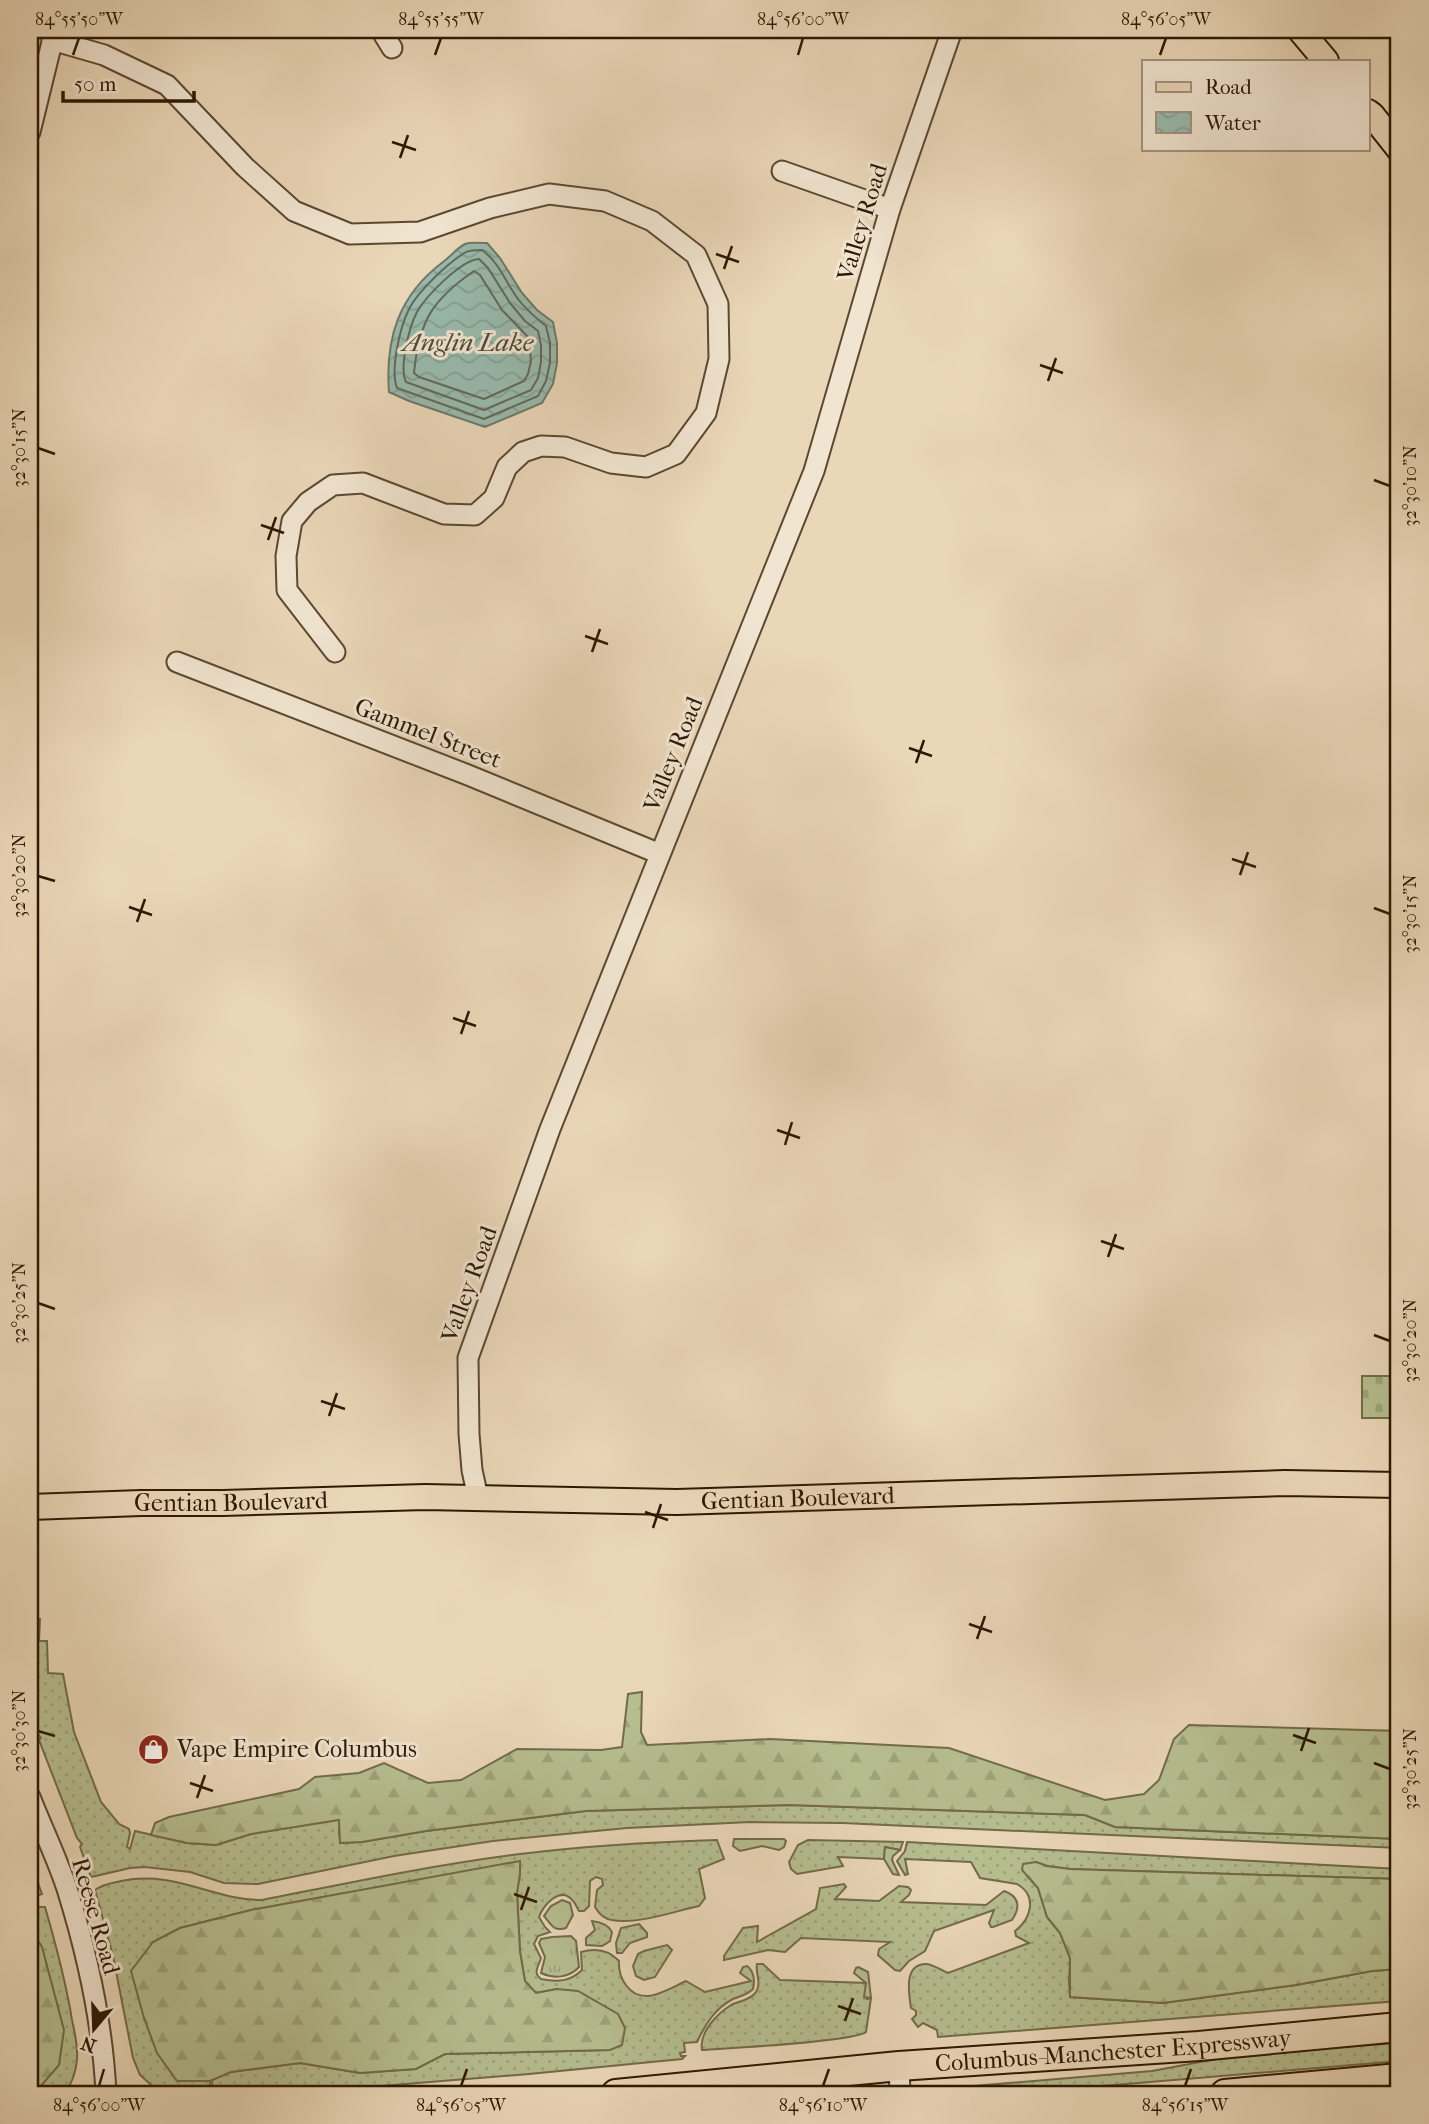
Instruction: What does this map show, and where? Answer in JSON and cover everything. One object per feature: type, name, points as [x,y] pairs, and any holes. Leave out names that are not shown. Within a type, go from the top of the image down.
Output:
[{"type":"highway","name":"Columbus-Manchester Expressway","points":[[616,2094],[899,2066],[1199,2046],[1399,2026]]},
{"type":"highway","name":"Columbus-Manchester Expressway","points":[[1225,2094],[1399,2078]]},
{"type":"main road","points":[[1300,30],[1325,60]]},
{"type":"main road","points":[[1370,113],[1399,149]]},
{"type":"main road","name":"Gentian Boulevard","points":[[30,1507],[316,1499],[478,1498],[677,1502],[1285,1483],[1399,1485]]},
{"type":"street","points":[[381,30],[393,48]]},
{"type":"street","name":"Valley Road","points":[[478,1498],[469,1434],[468,1359],[550,1129],[814,471],[890,209],[952,30]]},
{"type":"street","points":[[30,132],[53,35],[104,55],[167,85],[245,167],[294,211],[350,234],[420,232],[490,208],[549,194],[605,201],[652,221],[696,255],[718,304],[719,359],[706,412],[676,454],[646,467],[611,463],[565,447],[541,446],[523,452],[506,467],[494,498],[475,516],[444,514],[363,482],[333,485],[308,502],[292,522],[286,556],[288,590],[335,652]]},
{"type":"street","points":[[782,172],[890,209]]},
{"type":"street","name":"Gammel Street","points":[[177,662],[468,775],[660,854]]},
{"type":"street","name":"Reese Road","points":[[30,1797],[67,1890],[83,1947],[96,2007],[106,2094]]},
{"type":"street","points":[[899,2066],[900,2094]]},
{"type":"green space","points":[[1362,1376],[1399,1376],[1399,1418],[1362,1418]]},
{"type":"green space","points":[[30,1618],[40,1619],[39,1641],[47,1641],[48,1673],[63,1674],[74,1732],[101,1802],[119,1824],[129,1829],[127,1847],[130,1849],[135,1831],[187,1843],[216,1845],[251,1834],[340,1819],[341,1843],[586,1811],[789,1805],[1085,1815],[1115,1827],[1399,1839],[1399,1848],[842,1823],[750,1822],[627,1828],[493,1841],[394,1856],[258,1884],[224,1883],[190,1872],[145,1867],[91,1877],[80,1847],[82,1844],[77,1838],[39,1740],[41,1738],[30,1716]]},
{"type":"green space","points":[[642,1692],[641,1732],[647,1745],[770,1739],[949,1748],[1105,1800],[1144,1794],[1159,1780],[1174,1739],[1189,1725],[1399,1731],[1399,1839],[1115,1827],[1085,1815],[789,1805],[586,1811],[426,1831],[362,1842],[340,1843],[339,1820],[251,1834],[216,1845],[187,1843],[151,1835],[155,1823],[169,1817],[299,1789],[315,1777],[359,1773],[384,1763],[428,1783],[461,1780],[517,1749],[601,1750],[622,1747],[628,1694]]},
{"type":"green space","points":[[734,1839],[786,1841],[784,1847],[779,1850],[762,1846],[740,1851],[733,1846]]},
{"type":"green space","points":[[717,1840],[724,1859],[699,1869],[705,1898],[699,1906],[633,1921],[609,1919],[602,1916],[595,1907],[597,1890],[603,1885],[602,1879],[596,1877],[590,1881],[589,1906],[584,1911],[579,1911],[573,1901],[563,1895],[548,1902],[539,1917],[550,1932],[538,1936],[534,1944],[541,1958],[537,1971],[541,1979],[558,1981],[573,1977],[582,1970],[581,1952],[602,1951],[619,1961],[620,1974],[630,1990],[648,1996],[686,1981],[705,1992],[751,1981],[740,1973],[743,1967],[747,1966],[753,1976],[753,1989],[721,2007],[707,2023],[697,2042],[684,2043],[685,2052],[680,2053],[685,2056],[682,2059],[282,2094],[213,2094],[212,2080],[230,2072],[300,2063],[360,2073],[415,2069],[445,2054],[609,2050],[557,1989],[535,1993],[525,1982],[520,1952],[517,1893],[519,1862],[251,1910],[180,1928],[153,1942],[177,2081],[210,2081],[210,2094],[161,2094],[140,2075],[133,2058],[113,1956],[95,1890],[121,1881],[159,1879],[244,1899],[262,1900],[487,1858],[618,1845]]},
{"type":"green space","points":[[808,1840],[903,1842],[900,1850],[885,1847],[884,1859],[838,1857],[843,1866],[797,1874],[791,1869],[789,1862],[798,1845]]},
{"type":"green space","points":[[907,1842],[1399,1869],[1399,1879],[1070,1869],[1036,1862],[1027,1876],[1038,1888],[1047,1917],[1060,1933],[1070,1958],[1070,1997],[1163,2003],[1399,1969],[1399,2001],[938,2037],[937,2030],[923,2023],[918,2027],[912,2019],[916,2011],[911,2008],[909,1981],[914,1969],[928,1964],[948,1973],[1029,1943],[1016,1936],[1015,1931],[1028,1914],[1030,1901],[1024,1889],[1017,1884],[980,1878],[971,1862],[905,1859],[908,1874],[905,1875],[897,1861],[905,1851]]},
{"type":"green space","points":[[885,1847],[900,1850],[892,1860],[899,1875],[893,1874],[884,1859]]},
{"type":"green space","points":[[520,1861],[517,1893],[520,1952],[525,1981],[536,1993],[557,1989],[578,1991],[618,2014],[625,2028],[622,2045],[610,2050],[445,2054],[416,2069],[360,2073],[300,2063],[231,2072],[210,2081],[177,2081],[157,2053],[131,1971],[153,1942],[180,1928],[251,1910]]},
{"type":"green space","points":[[1036,1862],[1070,1869],[1399,1879],[1399,1969],[1163,2003],[1070,1997],[1070,1958],[1060,1933],[1047,1917],[1038,1888],[1022,1870],[1023,1864]]},
{"type":"green space","points":[[32,1867],[42,1894],[30,1899],[30,1868]]},
{"type":"green space","points":[[844,1884],[846,1887],[835,1899],[879,1901],[899,1886],[911,1890],[901,1902],[986,1905],[1004,1891],[1017,1902],[1017,1911],[1012,1920],[993,1927],[989,1923],[994,1910],[934,1931],[925,1951],[909,1961],[900,1971],[895,1970],[878,1955],[879,1949],[890,1942],[801,1938],[785,1952],[768,1950],[724,1960],[743,1928],[758,1926],[757,1942],[816,1909],[820,1888]]},
{"type":"green space","points":[[562,1900],[570,1903],[573,1915],[566,1928],[558,1929],[544,1916],[551,1906]]},
{"type":"green space","points":[[45,1907],[57,1949],[77,2044],[75,2073],[64,2094],[30,2094],[30,2088],[40,2087],[42,1947],[30,1930],[30,1910]]},
{"type":"green space","points":[[592,1921],[604,1924],[612,1932],[610,1941],[602,1946],[586,1945],[586,1938],[595,1930]]},
{"type":"green space","points":[[639,1924],[647,1937],[630,1943],[622,1953],[617,1953],[616,1943],[621,1928]]},
{"type":"green space","points":[[30,1930],[42,1947],[64,2030],[59,2065],[40,2087],[30,2088]]},
{"type":"green space","points":[[571,1936],[576,1941],[579,1967],[571,1973],[556,1977],[541,1973],[545,1957],[539,1943],[541,1939]]},
{"type":"green space","points":[[667,1945],[672,1950],[655,1977],[644,1980],[636,1976],[633,1966],[638,1954]]},
{"type":"green space","points":[[757,1964],[763,1964],[780,1980],[867,1983],[867,1999],[871,1998],[866,2032],[815,2042],[702,2050],[703,2037],[715,2018],[731,2005],[748,1999],[756,1992]]},
{"type":"green space","points":[[858,1967],[868,1972],[871,1998],[864,1997],[866,1983],[854,1973]]},
{"type":"green space","points":[[1399,2043],[1399,2061],[1008,2094],[942,2094],[943,2090],[949,2088],[1152,2071],[1243,2054]]},
{"type":"green space","points":[[852,2087],[856,2091],[855,2094],[755,2094]]},
{"type":"water","name":"Anglin Lake","points":[[487,243],[522,293],[537,310],[553,322],[557,363],[553,384],[542,403],[485,427],[389,392],[388,372],[398,319],[415,289],[465,244]]},
{"type":"place","name":"Vape Empire Columbus","points":[[154,1749]]}]
